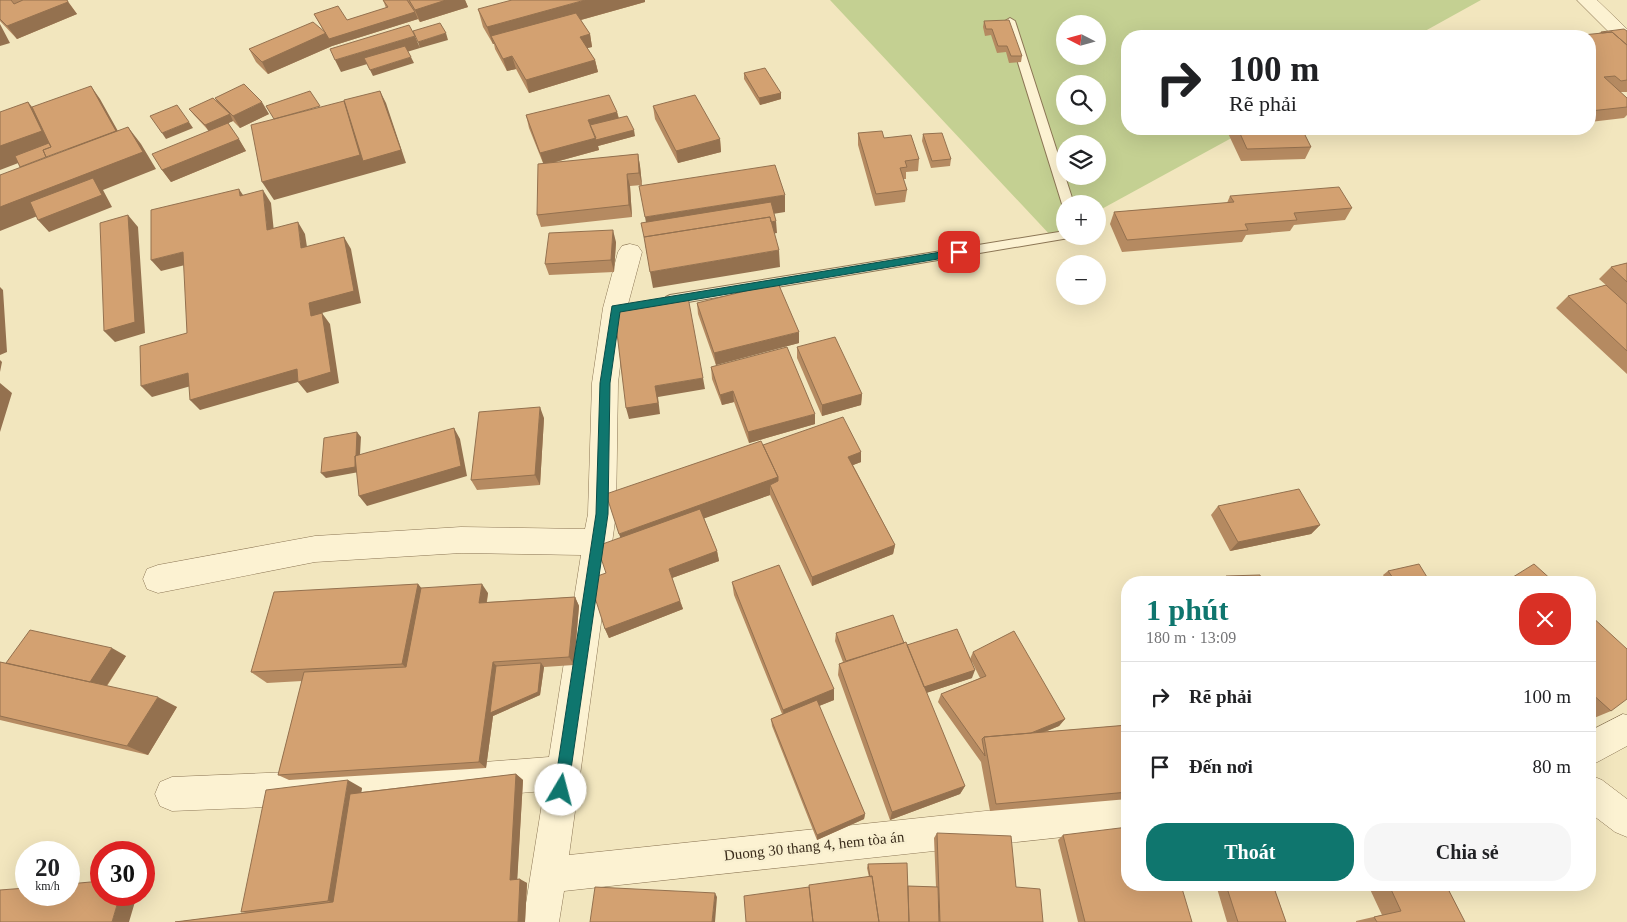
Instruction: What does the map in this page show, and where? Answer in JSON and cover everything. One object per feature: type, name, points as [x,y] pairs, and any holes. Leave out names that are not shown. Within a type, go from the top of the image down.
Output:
[{"type":"street","points":[[1586,0],[1627,39]]},
{"type":"street","points":[[541,922],[602,514],[605,383],[630,252]]},
{"type":"street","points":[[158,579],[315,549],[461,540],[598,542]]},
{"type":"street","points":[[1596,745],[1622,730]]},
{"type":"street","points":[[172,794],[432,783],[563,773]]},
{"type":"street","points":[[1596,797],[1627,820]]},
{"type":"street","name":"Duong 30 thang 4, hem tòa án","points":[[548,875],[1121,814]]},
{"type":"lane","points":[[1010,21],[1065,195]]},
{"type":"lane","points":[[655,302],[1056,236]]},
{"type":"green space","points":[[830,0],[1481,0],[1427,30],[1121,30],[1121,135],[1237,135],[1106,207],[1106,195],[1056,195],[1056,235],[1052,237]]},
{"type":"building","points":[[0,0],[11,0],[14,4],[23,0],[67,0],[68,2],[7,26],[0,19]]},
{"type":"building","points":[[383,0],[407,0],[415,12],[329,39],[314,14],[338,6],[347,20],[388,7]]},
{"type":"building","points":[[409,0],[446,0],[415,10]]},
{"type":"building","points":[[512,0],[585,0],[487,27],[478,9]]},
{"type":"building","points":[[576,13],[590,34],[580,37],[595,60],[526,80],[512,56],[503,59],[491,36]]},
{"type":"building","points":[[1009,20],[1022,56],[1011,56],[1007,46],[998,46],[992,29],[986,29],[984,21]]},
{"type":"building","points":[[313,22],[326,33],[262,62],[249,49]]},
{"type":"building","points":[[440,23],[446,33],[418,42],[413,31]]},
{"type":"building","points":[[409,25],[415,36],[335,60],[330,49]]},
{"type":"building","points":[[1624,29],[1627,31],[1627,45],[1612,32],[1601,32]]},
{"type":"building","points":[[1612,32],[1627,45],[1627,80],[1621,81],[1615,76],[1604,77],[1627,98],[1627,107],[1596,110],[1596,34]]},
{"type":"building","points":[[405,46],[411,57],[370,70],[364,58]]},
{"type":"building","points":[[765,68],[781,93],[759,98],[744,73]]},
{"type":"building","points":[[244,84],[262,102],[233,116],[215,98]]},
{"type":"building","points":[[91,86],[116,131],[46,157],[43,150],[51,147],[32,107]]},
{"type":"building","points":[[310,91],[320,106],[274,119],[266,106]]},
{"type":"building","points":[[380,91],[401,150],[363,161],[344,100]]},
{"type":"building","points":[[609,95],[617,112],[588,120],[596,138],[540,153],[526,115]]},
{"type":"building","points":[[695,95],[720,139],[676,151],[653,106]]},
{"type":"building","points":[[213,98],[230,114],[205,125],[189,109]]},
{"type":"building","points":[[344,101],[360,155],[262,182],[251,125]]},
{"type":"building","points":[[28,102],[42,131],[0,146],[0,112]]},
{"type":"building","points":[[177,105],[189,122],[162,133],[150,116]]},
{"type":"building","points":[[627,116],[634,130],[596,140],[590,125]]},
{"type":"building","points":[[228,123],[239,139],[162,170],[152,154]]},
{"type":"building","points":[[128,127],[143,152],[0,207],[0,175]]},
{"type":"building","points":[[882,131],[884,138],[911,135],[919,159],[905,161],[907,167],[900,168],[907,190],[876,194],[858,133]]},
{"type":"building","points":[[942,133],[951,159],[932,161],[923,134]]},
{"type":"building","points":[[1241,135],[1305,135],[1311,147],[1247,149]]},
{"type":"building","points":[[49,143],[51,147],[43,150],[46,157],[20,167],[15,156]]},
{"type":"building","points":[[638,154],[639,173],[627,174],[629,205],[537,215],[538,164]]},
{"type":"building","points":[[775,165],[785,195],[645,217],[639,186]]},
{"type":"building","points":[[93,178],[102,195],[38,220],[30,202]]},
{"type":"building","points":[[1339,187],[1352,208],[1294,213],[1297,220],[1245,224],[1248,230],[1127,240],[1114,212],[1234,202],[1230,196]]},
{"type":"building","points":[[239,189],[240,196],[263,190],[267,230],[298,222],[301,248],[344,237],[354,291],[309,303],[311,316],[322,313],[331,372],[298,382],[297,369],[190,400],[188,373],[141,386],[140,346],[187,333],[183,252],[151,260],[151,210]]},
{"type":"building","points":[[771,202],[776,221],[771,222],[770,217],[644,237],[641,223]]},
{"type":"building","points":[[128,215],[135,322],[104,331],[100,223]]},
{"type":"building","points":[[770,217],[779,250],[650,272],[644,237]]},
{"type":"building","points":[[613,230],[611,260],[545,264],[549,233]]},
{"type":"building","points":[[1627,263],[1627,282],[1611,267]]},
{"type":"building","points":[[778,283],[799,332],[714,353],[697,303]]},
{"type":"building","points":[[1606,285],[1627,304],[1627,351],[1568,296]]},
{"type":"building","points":[[688,297],[703,378],[655,386],[658,403],[626,408],[614,308]]},
{"type":"building","points":[[835,337],[862,394],[822,405],[797,347]]},
{"type":"building","points":[[787,347],[815,414],[748,432],[733,391],[720,395],[711,367]]},
{"type":"building","points":[[540,407],[535,475],[471,480],[479,412]]},
{"type":"building","points":[[843,417],[861,452],[848,457],[895,545],[812,577],[770,485],[778,481],[778,477],[763,445]]},
{"type":"building","points":[[454,428],[461,466],[359,496],[355,456]]},
{"type":"building","points":[[357,432],[355,467],[321,473],[324,438]]},
{"type":"building","points":[[761,441],[778,477],[619,534],[606,494]]},
{"type":"building","points":[[1299,489],[1320,525],[1238,542],[1218,506]]},
{"type":"building","points":[[700,509],[717,551],[669,569],[680,601],[605,629],[589,579],[606,573],[597,546]]},
{"type":"building","points":[[1419,564],[1426,576],[1392,576],[1388,571]]},
{"type":"building","points":[[1534,564],[1547,576],[1515,576]]},
{"type":"building","points":[[779,565],[834,689],[783,710],[732,582]]},
{"type":"building","points":[[1260,575],[1260,576],[1226,576]]},
{"type":"building","points":[[418,584],[402,664],[251,672],[274,592]]},
{"type":"building","points":[[482,584],[479,603],[575,597],[569,657],[493,662],[479,762],[278,775],[304,672],[406,667],[421,588]]},
{"type":"building","points":[[893,615],[904,643],[846,661],[836,633]]},
{"type":"building","points":[[1596,621],[1627,649],[1627,699],[1611,711],[1596,697]]},
{"type":"building","points":[[957,629],[975,670],[924,687],[907,645]]},
{"type":"building","points":[[30,630],[112,648],[90,682],[6,663]]},
{"type":"building","points":[[1014,631],[1065,719],[1031,733],[984,737],[982,739],[985,756],[941,694],[986,676],[973,652]]},
{"type":"building","points":[[906,642],[965,786],[892,812],[839,664]]},
{"type":"building","points":[[0,662],[158,697],[127,746],[0,716]]},
{"type":"building","points":[[541,663],[538,692],[490,713],[496,666]]},
{"type":"building","points":[[817,700],[865,814],[817,835],[771,719]]},
{"type":"building","points":[[1121,726],[1121,793],[996,804],[984,737]]},
{"type":"building","points":[[516,774],[510,880],[520,879],[518,922],[175,922],[333,902],[350,794]]},
{"type":"building","points":[[348,780],[328,901],[241,912],[266,790]]},
{"type":"building","points":[[1121,828],[1121,891],[1183,891],[1192,922],[1085,922],[1063,835]]},
{"type":"building","points":[[937,833],[1011,836],[1016,887],[1040,889],[1043,922],[940,922]]},
{"type":"building","points":[[907,863],[909,922],[879,922],[872,876],[870,877],[868,864]]},
{"type":"building","points":[[872,876],[879,922],[813,922],[809,885]]},
{"type":"building","points":[[90,882],[90,906],[117,906],[112,922],[0,922],[0,890],[15,889],[15,906],[80,906],[80,883]]},
{"type":"building","points":[[908,886],[938,887],[939,922],[909,922]]},
{"type":"building","points":[[595,887],[715,893],[712,922],[590,922]]},
{"type":"building","points":[[809,887],[813,922],[746,922],[744,896]]},
{"type":"building","points":[[1228,891],[1275,891],[1286,922],[1238,922]]},
{"type":"building","points":[[1392,891],[1449,891],[1465,922],[1377,922],[1374,917],[1401,911]]},
{"type":"route","points":[[561,790],[602,514],[605,383],[615,308],[959,252]]}]
